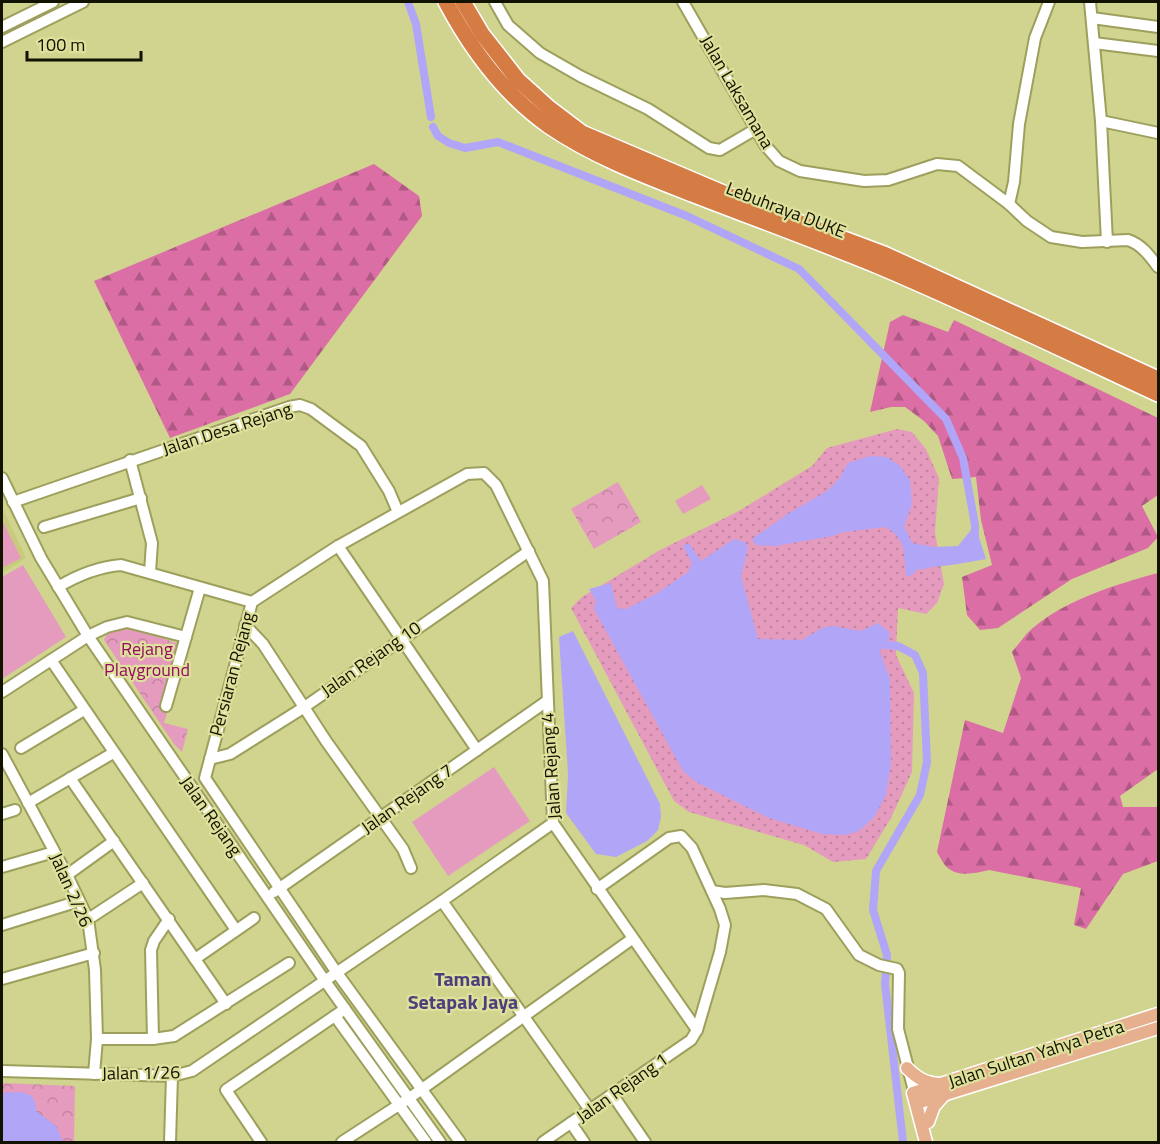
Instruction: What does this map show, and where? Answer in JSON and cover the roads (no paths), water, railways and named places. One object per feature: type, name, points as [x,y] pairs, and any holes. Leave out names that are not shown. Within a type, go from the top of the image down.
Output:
[{"type":"highway","name":"Lebuhraya DUKE","points":[[446,2],[465,36],[488,68],[515,97],[547,125],[579,146],[637,173],[881,260],[1158,394]]},
{"type":"highway","name":"Lebuhraya DUKE","points":[[462,2],[482,34],[518,80],[582,133],[1158,379]]},
{"type":"main road","name":"Jalan Sultan Yahya Petra","points":[[942,1089],[1158,1014]]},
{"type":"main road","name":"Jalan Sultan Yahya Petra","points":[[917,1095],[1158,1028]]},
{"type":"main road","points":[[907,1068],[916,1078],[942,1089],[928,1122]]},
{"type":"main road","points":[[917,1095],[928,1122],[932,1143]]},
{"type":"main road","points":[[917,1095],[926,1143]]},
{"type":"street","points":[[2,27],[53,2]]},
{"type":"street","points":[[2,42],[83,2]]},
{"type":"street","points":[[495,2],[508,25],[540,53],[580,76],[648,109],[709,148],[720,150],[756,129]]},
{"type":"street","name":"Jalan Laksamana","points":[[683,2],[771,153],[790,167],[800,171],[864,181],[888,180],[937,164],[958,165],[1009,204],[1027,221],[1051,237],[1082,242],[1121,240],[1134,242],[1158,267]]},
{"type":"street","points":[[1009,204],[1014,182],[1019,124],[1035,38],[1049,2]]},
{"type":"street","points":[[1090,2],[1101,121],[1107,242]]},
{"type":"street","points":[[1092,18],[1158,27]]},
{"type":"street","points":[[1095,43],[1158,51]]},
{"type":"street","points":[[1101,121],[1158,133]]},
{"type":"street","name":"Jalan Desa Rejang","points":[[13,502],[130,460],[300,405],[311,409],[361,446],[389,491],[398,512]]},
{"type":"street","points":[[130,460],[152,543],[150,572]]},
{"type":"street","name":"Persiaran Rejang","points":[[460,1143],[337,973],[205,778],[252,602],[338,546],[398,512],[467,474],[484,473]]},
{"type":"street","name":"Jalan Rejang 4","points":[[484,473],[496,485],[542,576],[553,823],[697,1030]]},
{"type":"street","name":"Jalan Rejang","points":[[2,478],[58,587],[88,636],[345,1009],[404,1102],[440,1143]]},
{"type":"street","points":[[44,527],[141,498]]},
{"type":"street","points":[[338,546],[477,750]]},
{"type":"street","points":[[527,548],[517,558],[535,563]]},
{"type":"street","name":"Jalan Rejang 10","points":[[210,759],[230,754],[303,708],[517,558]]},
{"type":"street","points":[[58,587],[82,573],[120,565],[252,602]]},
{"type":"street","points":[[166,706],[200,588]]},
{"type":"street","points":[[2,692],[88,636],[106,627],[127,622],[186,637]]},
{"type":"street","points":[[244,626],[263,644],[303,708],[403,849],[411,868]]},
{"type":"street","points":[[51,660],[236,930]]},
{"type":"street","name":"Jalan Rejang 7","points":[[267,897],[547,701]]},
{"type":"street","points":[[21,748],[84,710]]},
{"type":"street","points":[[28,803],[113,753]]},
{"type":"street","name":"Jalan 2/26","points":[[2,758],[67,875],[88,919],[94,953],[97,1040],[94,1074]]},
{"type":"street","points":[[70,778],[226,1004]]},
{"type":"street","points":[[2,814],[15,810]]},
{"type":"street","name":"Jalan 1/26","points":[[2,1071],[172,1076],[192,1071],[553,823]]},
{"type":"street","points":[[597,889],[669,838],[681,836],[692,848],[720,909],[725,932],[697,1030]]},
{"type":"street","points":[[67,875],[114,842]]},
{"type":"street","points":[[2,867],[54,852]]},
{"type":"street","points":[[93,916],[142,883]]},
{"type":"street","points":[[712,891],[764,890],[797,894],[826,909],[860,955],[879,965],[899,970],[898,1029],[907,1068],[917,1095]]},
{"type":"street","points":[[720,909],[732,892]]},
{"type":"street","points":[[442,901],[590,1110]]},
{"type":"street","points":[[2,925],[79,902]]},
{"type":"street","points":[[195,959],[254,918]]},
{"type":"street","points":[[153,1039],[151,950],[154,941],[169,919]]},
{"type":"street","points":[[342,1143],[404,1102],[632,939]]},
{"type":"street","points":[[2,979],[94,953]]},
{"type":"street","points":[[97,1040],[153,1039],[174,1036],[289,963]]},
{"type":"street","points":[[261,1143],[226,1090],[345,1009]]},
{"type":"street","points":[[335,1016],[404,1102],[426,1143]]},
{"type":"street","name":"Jalan Rejang 1","points":[[543,1143],[691,1040],[697,1030]]},
{"type":"street","points":[[170,1143],[172,1076]]},
{"type":"street","points":[[612,1094],[645,1143]]},
{"type":"street","points":[[572,1123],[584,1143]]},
{"type":"waterway","points":[[408,2],[416,24],[431,117]]},
{"type":"waterway","points":[[433,127],[438,136],[449,143],[465,148],[498,142],[687,216],[799,269],[946,419],[963,458],[975,536]]},
{"type":"waterway","points":[[878,644],[898,646],[915,655],[923,673],[927,762],[920,795],[876,871],[873,910],[887,955],[885,984],[903,1142]]},
{"type":"district","name":"Taman Setapak Jaya","points":[[463,990]]},
{"type":"park label","name":"Rejang Playground","points":[[147,659]]}]
